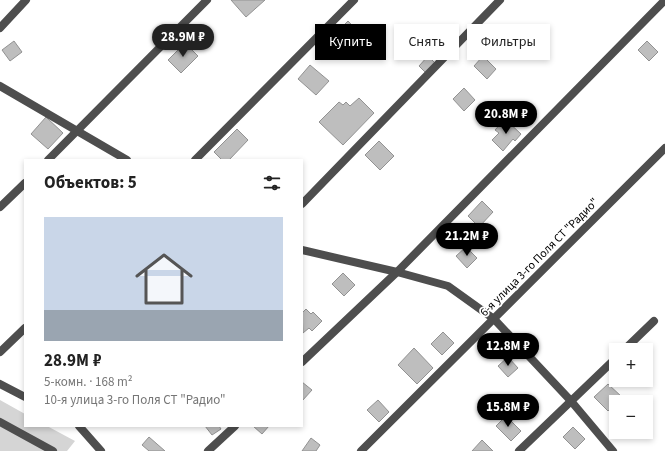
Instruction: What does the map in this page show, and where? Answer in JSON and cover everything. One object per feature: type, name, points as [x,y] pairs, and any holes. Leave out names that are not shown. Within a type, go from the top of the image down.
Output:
[{"type":"street","points":[[0,28],[26,0]]},
{"type":"street","points":[[49,159],[207,0]]},
{"type":"street","points":[[196,159],[354,0]]},
{"type":"street","points":[[303,203],[500,0]]},
{"type":"street","points":[[303,361],[397,272],[665,0]]},
{"type":"street","points":[[0,86],[125,159]]},
{"type":"street","name":"6-я улица 3-го Поля СТ \"Радио\"","points":[[361,451],[665,148]]},
{"type":"street","points":[[0,207],[24,184]]},
{"type":"street","points":[[303,250],[397,272],[448,286],[494,319],[570,401],[613,451]]},
{"type":"street","points":[[631,343],[654,321]]},
{"type":"street","points":[[0,352],[24,329]]},
{"type":"street","points":[[519,451],[609,365]]},
{"type":"street","points":[[0,384],[24,396]]},
{"type":"street","points":[[0,422],[53,451]]},
{"type":"street","points":[[80,427],[101,451]]},
{"type":"street","points":[[208,451],[233,427]]},
{"type":"shaded area","points":[[0,400],[24,413],[24,427],[49,427],[75,441],[67,451],[0,451]]},
{"type":"building","points":[[231,0],[265,0],[246,17]]},
{"type":"building","points":[[14,41],[22,52],[10,61],[2,50]]},
{"type":"building","points":[[647,41],[658,52],[649,61],[638,50]]},
{"type":"building","points":[[185,43],[198,56],[181,73],[168,60]]},
{"type":"building","points":[[424,60],[432,60],[435,63],[426,73],[419,66]]},
{"type":"building","points":[[479,60],[487,60],[496,69],[487,79],[474,66]]},
{"type":"building","points":[[310,65],[329,81],[316,95],[298,79]]},
{"type":"building","points":[[464,88],[475,100],[464,111],[453,99]]},
{"type":"building","points":[[359,98],[374,113],[343,145],[319,122],[339,102],[343,105],[346,102],[350,106]]},
{"type":"building","points":[[46,117],[63,133],[48,149],[31,134]]},
{"type":"building","points":[[505,119],[521,134],[515,141],[513,139],[503,151],[492,140],[499,133],[495,130]]},
{"type":"building","points":[[237,129],[248,140],[230,159],[221,159],[214,152]]},
{"type":"building","points":[[379,141],[394,156],[380,170],[365,155]]},
{"type":"building","points":[[482,201],[493,212],[479,227],[468,216]]},
{"type":"building","points":[[466,247],[477,258],[467,268],[456,256]]},
{"type":"building","points":[[343,273],[355,285],[344,296],[332,284]]},
{"type":"building","points":[[306,309],[311,314],[313,312],[322,321],[312,331],[309,328],[303,333],[303,312]]},
{"type":"building","points":[[443,332],[454,343],[442,355],[431,344]]},
{"type":"building","points":[[414,348],[433,368],[417,384],[398,365]]},
{"type":"building","points":[[508,357],[518,368],[508,377],[498,366]]},
{"type":"building","points":[[303,383],[312,390],[303,400]]},
{"type":"building","points":[[608,384],[609,387],[611,387],[620,395],[609,395],[608,411],[594,397]]},
{"type":"building","points":[[378,400],[389,412],[379,422],[367,410]]},
{"type":"building","points":[[506,416],[521,431],[511,441],[496,426]]},
{"type":"building","points":[[206,427],[220,427],[221,429],[212,435]]},
{"type":"building","points":[[254,427],[268,427],[262,434]]},
{"type":"building","points":[[573,427],[585,439],[575,449],[563,437]]},
{"type":"building","points":[[149,437],[165,451],[149,451],[142,445]]},
{"type":"building","points":[[311,438],[320,445],[316,451],[302,451]]},
{"type":"building","points":[[482,440],[493,451],[472,451]]}]
